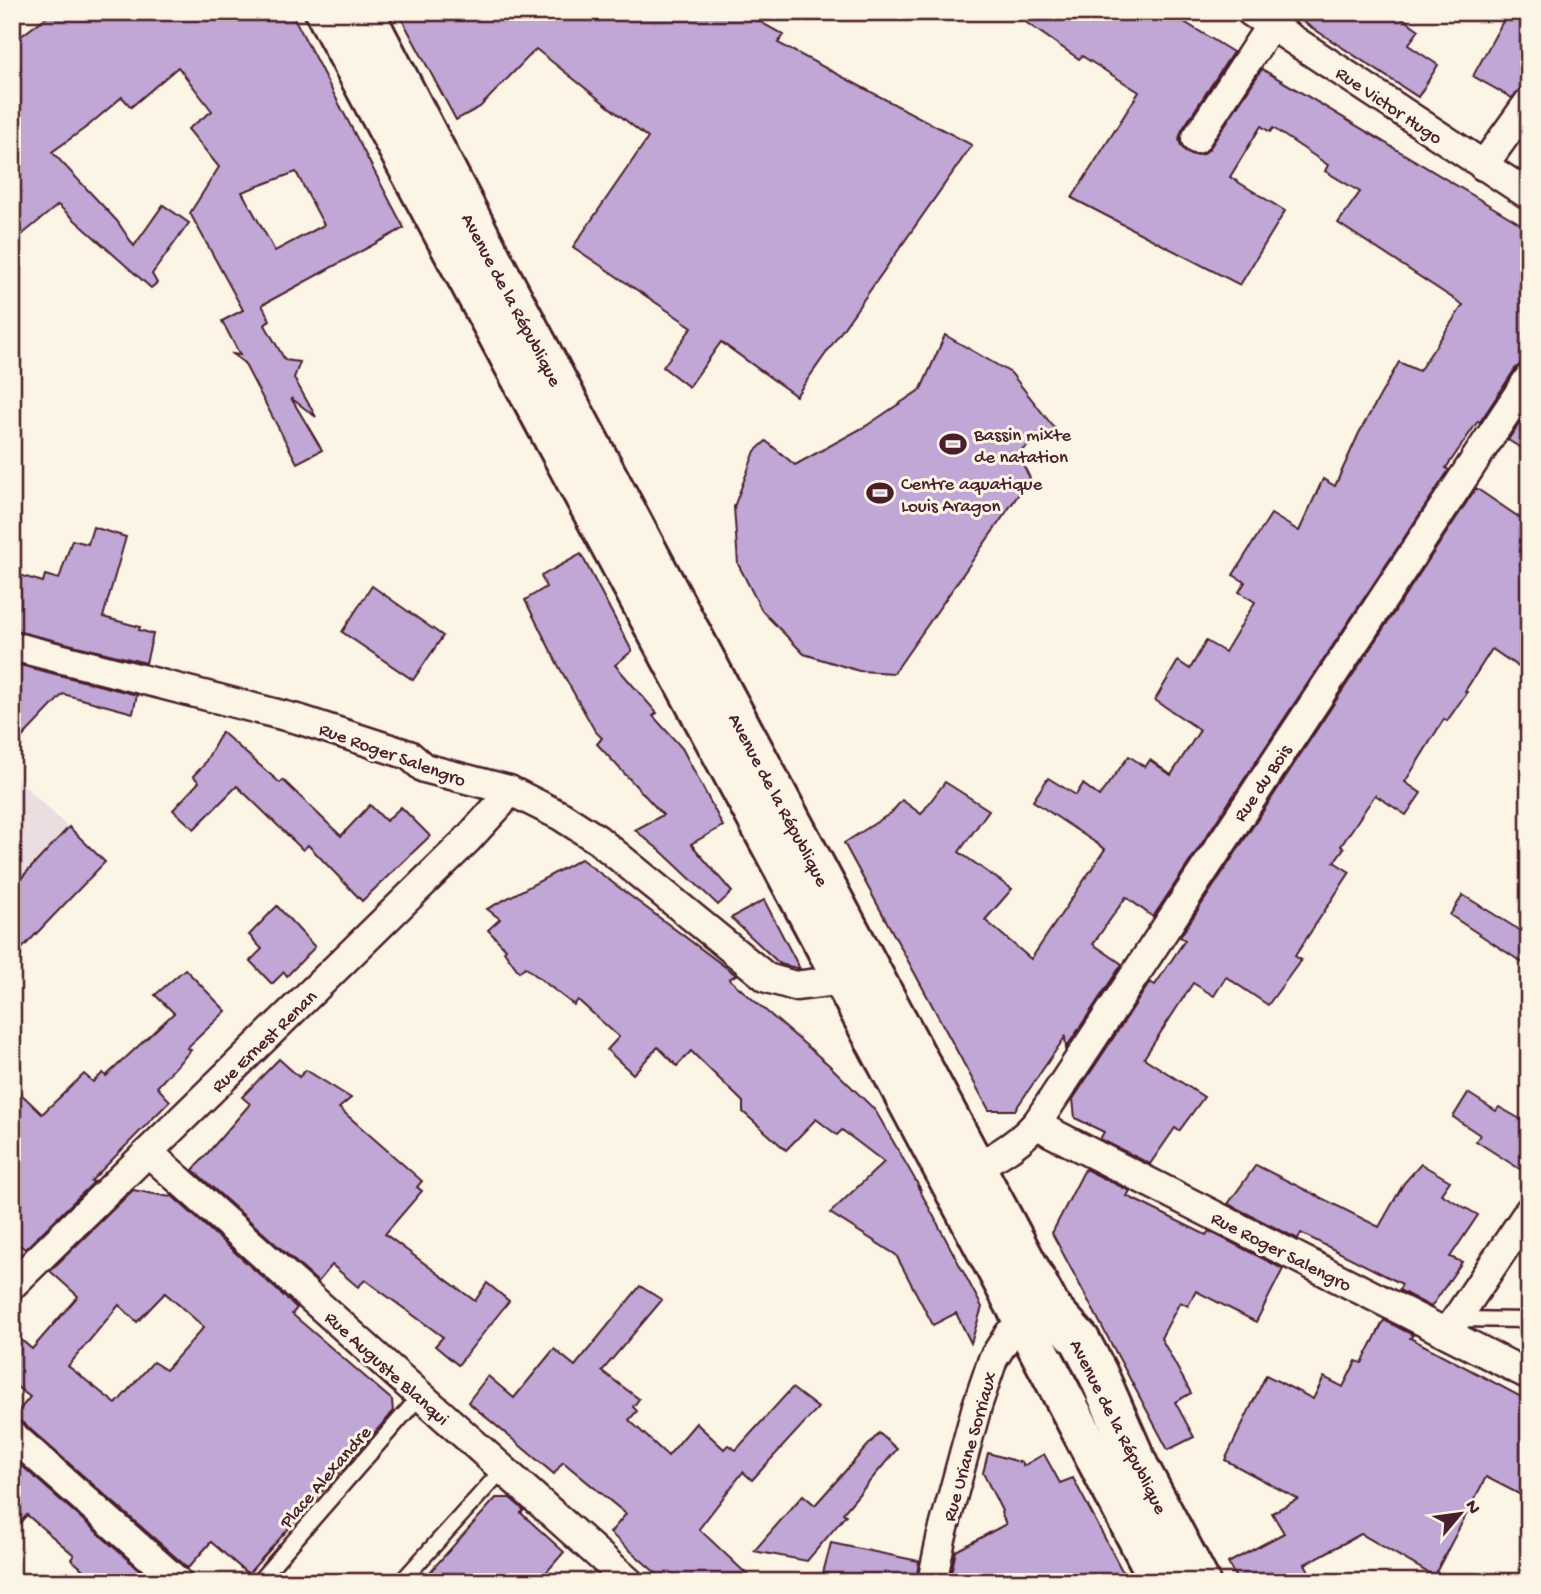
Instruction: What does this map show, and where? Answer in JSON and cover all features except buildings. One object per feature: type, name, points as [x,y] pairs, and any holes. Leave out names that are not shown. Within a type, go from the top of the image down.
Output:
[{"type":"main road","name":"Avenue de la République","points":[[325,12],[635,594],[858,975]]},
{"type":"main road","name":"Avenue de la République","points":[[364,12],[858,975],[1044,1322],[1160,1582]]},
{"type":"main road","name":"Avenue de la République","points":[[1044,1322],[1080,1340],[1139,1467],[1200,1582]]},
{"type":"street","points":[[1196,139],[1261,18]]},
{"type":"street","name":"Rue Victor Hugo","points":[[1261,18],[1529,195]]},
{"type":"street","points":[[1483,166],[1529,102]]},
{"type":"street","name":"Rue du Bois","points":[[963,1172],[1022,1140],[1037,1123],[1529,377]]},
{"type":"street","name":"Rue Roger Salengro","points":[[12,646],[301,720],[409,755],[424,768],[509,790],[561,816],[597,839],[767,978],[795,986],[858,975]]},
{"type":"street","name":"Rue Ernest Renan","points":[[12,1284],[467,840],[509,790]]},
{"type":"street","name":"Rue Roger Salengro","points":[[1037,1123],[1050,1132],[1451,1326],[1529,1375]]},
{"type":"street","name":"Rue Auguste Blanqui","points":[[148,1152],[629,1582]]},
{"type":"street","points":[[1451,1326],[1529,1211]]},
{"type":"street","name":"Rue Uriane Sorriaux","points":[[932,1582],[977,1406],[993,1359],[1009,1334],[1044,1322]]},
{"type":"street","points":[[12,1435],[178,1582]]},
{"type":"lane","points":[[456,224],[495,265]]},
{"type":"lane","points":[[1451,1326],[1529,1320]]},
{"type":"lane","name":"Place Alexandre","points":[[258,1582],[420,1395]]},
{"type":"lane","points":[[401,1582],[504,1468]]},
{"type":"shaded area","points":[[12,774],[105,862],[12,959]]},
{"type":"place","name":"Bassin mixte de natation","points":[[953,444]]},
{"type":"place","name":"Centre aquatique Louis Aragon","points":[[880,493]]}]
